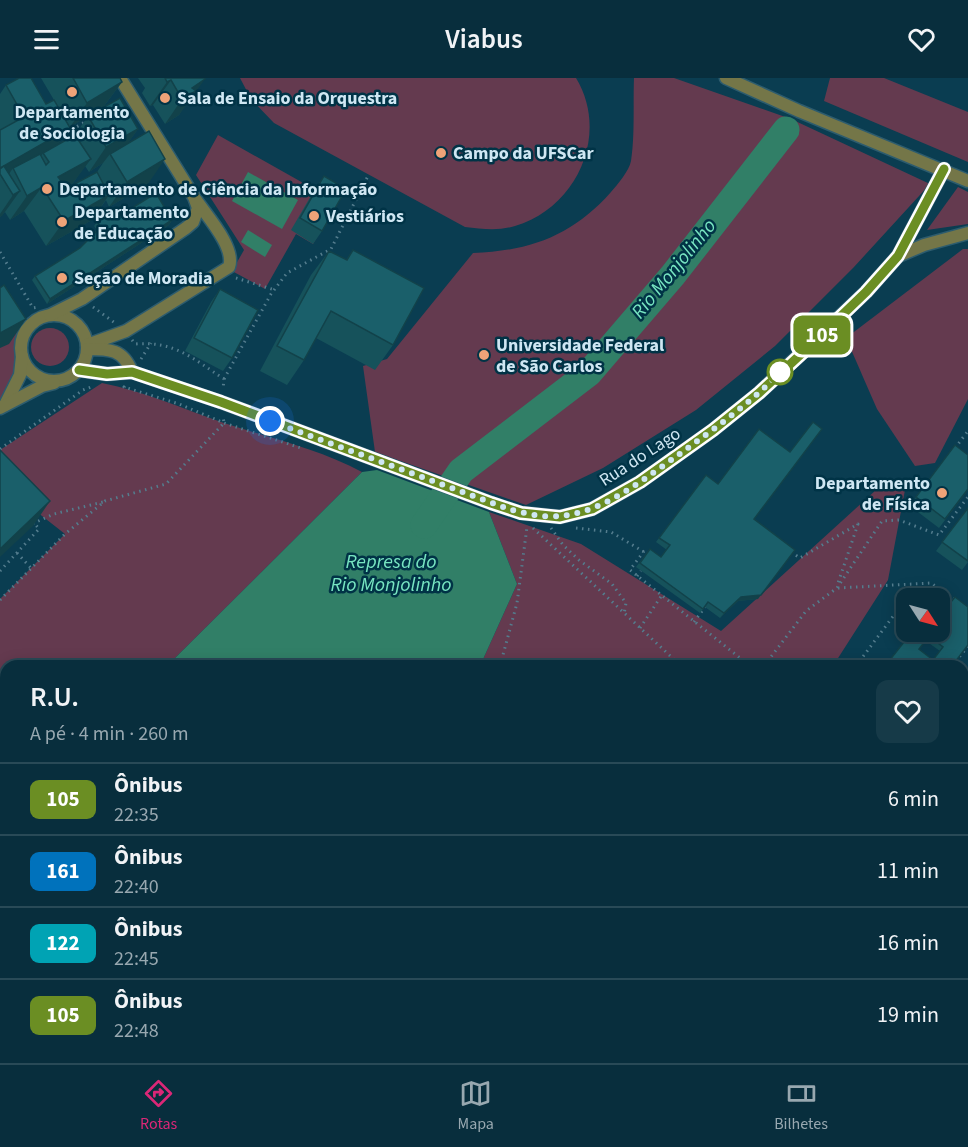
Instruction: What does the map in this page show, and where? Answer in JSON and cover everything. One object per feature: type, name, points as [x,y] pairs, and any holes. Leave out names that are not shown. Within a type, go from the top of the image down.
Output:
[{"type":"street","points":[[87,347],[126,331],[229,267],[231,260],[223,239],[120,78]]},
{"type":"street","points":[[726,78],[968,181]]},
{"type":"street","points":[[944,169],[951,166],[968,171]]},
{"type":"street","name":"Rua do Lago","points":[[79,370],[107,374],[132,372],[221,402],[491,503],[521,513],[560,517],[592,509],[640,482],[713,430],[759,393],[866,292],[898,256],[944,169]]},
{"type":"street","points":[[3,407],[20,375],[23,325],[82,299],[186,228],[193,222],[198,208],[194,197]]},
{"type":"street","points":[[898,256],[924,244],[968,232]]},
{"type":"street","points":[[3,407],[42,386],[68,378],[79,370],[85,360],[87,347],[81,328],[75,322],[59,315],[50,315]]},
{"type":"street","points":[[87,347],[110,350],[127,359],[132,372]]},
{"type":"street","points":[[21,356],[31,372],[39,378],[58,381]]},
{"type":"path","points":[[64,120],[71,130],[89,120]]},
{"type":"path","points":[[224,379],[286,273],[331,249],[369,174]]},
{"type":"path","points":[[219,273],[275,290]]},
{"type":"path","points":[[0,449],[83,390],[102,383]]},
{"type":"path","points":[[113,385],[124,387]]},
{"type":"path","points":[[34,523],[54,514],[166,484],[224,423],[179,404]]},
{"type":"path","points":[[961,454],[954,449],[968,431]]},
{"type":"path","points":[[769,660],[806,611],[837,588],[882,521],[899,520],[939,535],[968,497]]},
{"type":"path","points":[[0,600],[65,534],[105,501]]},
{"type":"path","points":[[0,571],[39,529],[27,516]]},
{"type":"path","points":[[502,660],[518,603],[528,522],[674,660]]},
{"type":"path","points":[[549,524],[563,545],[612,584],[626,603],[624,614]]},
{"type":"path","points":[[789,551],[800,558],[858,524],[837,588]]},
{"type":"path","points":[[566,526],[610,532],[651,557]]},
{"type":"path","points":[[644,551],[630,570],[742,660]]},
{"type":"path","points":[[17,553],[31,568]]},
{"type":"path","points":[[638,576],[641,571]]},
{"type":"path","points":[[644,581],[649,575]]},
{"type":"path","points":[[649,584],[654,578]]},
{"type":"path","points":[[837,588],[932,583],[957,601]]},
{"type":"path","points":[[915,588],[918,584]]},
{"type":"path","points":[[639,629],[662,595]]},
{"type":"path","points":[[694,622],[705,607]]},
{"type":"path","points":[[860,660],[896,612]]},
{"type":"path","points":[[957,660],[968,645]]},
{"type":"shaded area","points":[[240,78],[576,78],[586,100],[590,122],[588,145],[582,166],[571,186],[537,217],[503,229],[465,227],[274,123],[251,99]]},
{"type":"shaded area","points":[[634,78],[674,78],[791,119],[930,184],[854,267],[775,346],[696,410],[603,468],[526,505],[375,452],[363,366],[387,359],[473,253],[514,249],[550,238],[566,230],[597,207],[620,181],[630,165]]},
{"type":"shaded area","points":[[830,78],[884,78],[968,112],[968,162],[824,101]]},
{"type":"shaded area","points":[[218,135],[337,202],[313,244],[296,234],[265,289],[232,271],[244,250],[196,175]]},
{"type":"shaded area","points":[[958,187],[968,192],[968,224],[927,230]]},
{"type":"shaded area","points":[[963,249],[968,249],[968,399],[935,463],[915,466],[877,409],[846,338]]},
{"type":"shaded area","points":[[0,305],[22,338],[24,357],[0,404]]},
{"type":"shaded area","points":[[50,328],[64,333],[69,347],[64,361],[50,366],[36,361],[31,347],[36,333]]},
{"type":"shaded area","points":[[102,383],[148,395],[224,423],[312,450],[362,472],[173,660],[0,660],[0,599],[65,534],[0,483],[0,450]]},
{"type":"shaded area","points":[[887,480],[905,490],[888,580],[837,660],[483,660],[517,584],[489,512],[581,544],[721,631]]},
{"type":"water","points":[[248,172],[298,200],[282,229],[232,201]]},
{"type":"water","points":[[248,230],[272,245],[265,257],[241,242]]},
{"type":"water","name":"Represa do Rio Monjolinho","points":[[377,470],[489,512],[517,584],[483,660],[173,660],[362,472]]},
{"type":"building","points":[[19,78],[31,78],[46,104],[54,100],[70,128],[0,168],[0,130],[24,117],[6,85]]},
{"type":"building","points":[[73,78],[120,78],[122,82],[87,103]]},
{"type":"building","points":[[165,78],[205,79],[192,88],[196,91],[182,99],[171,80],[167,82]]},
{"type":"building","points":[[120,98],[138,129],[106,147],[88,116]]},
{"type":"building","points":[[149,131],[165,159],[127,182],[110,154]]},
{"type":"building","points":[[75,135],[91,159],[58,177],[67,188],[97,172],[109,195],[64,221],[42,187],[27,196],[13,168],[40,154],[46,165],[49,162],[43,153]]},
{"type":"building","points":[[4,166],[20,191],[13,195],[0,174],[0,169]]},
{"type":"building","name":"Vestiários","points":[[324,176],[346,189],[322,231],[300,218]]},
{"type":"building","points":[[156,193],[172,220],[50,299],[35,276],[80,248],[101,227],[97,222],[114,211],[116,218]]},
{"type":"building","points":[[353,250],[424,288],[393,345],[331,311],[304,360],[277,346],[329,251],[347,260]]},
{"type":"building","points":[[4,285],[26,319],[0,333],[0,288]]},
{"type":"building","points":[[220,289],[258,310],[232,358],[194,338]]},
{"type":"building","points":[[813,422],[822,429],[754,519],[795,550],[761,595],[741,597],[724,613],[708,602],[703,609],[640,563],[650,549],[661,557],[670,545],[659,538],[706,475],[718,484],[759,429],[790,452]]},
{"type":"building","name":"Departamento de Física","points":[[955,445],[968,455],[968,489],[945,519],[916,497]]},
{"type":"building","points":[[0,450],[50,501],[0,549]]},
{"type":"building","name":"Departamento de Física","points":[[968,508],[968,561],[942,542]]},
{"type":"building","points":[[955,597],[968,607],[968,645],[957,660],[933,660],[943,647],[937,642],[950,642],[950,603]]},
{"type":"building","points":[[904,642],[924,642],[919,649],[933,660],[890,660]]},
{"type":"waterway","name":"Rio Monjolinho","points":[[424,525],[461,471],[589,373],[673,275],[786,130]]},
{"type":"bus line","name":"105","points":[[79,370],[107,374],[132,372],[221,402],[491,503],[521,513],[560,517],[592,509],[640,482],[713,430],[759,393],[866,292],[898,256],[944,169]]},
{"type":"place","name":"Departamento de Sociologia","points":[[72,92]]},
{"type":"place","name":"Sala de Ensaio da Orquestra","points":[[165,98]]},
{"type":"place","name":"Campo da UFSCar","points":[[441,153]]},
{"type":"place","name":"Departamento de Ciência da Informação","points":[[47,189]]},
{"type":"place","name":"Vestiários","points":[[314,216]]},
{"type":"place","name":"Departamento de Educação","points":[[62,222]]},
{"type":"place","name":"Seção de Moradia","points":[[62,278]]},
{"type":"place","name":"Universidade Federal de São Carlos","points":[[484,355]]},
{"type":"place","name":"Departamento de Física","points":[[942,493]]},
{"type":"route","points":[[270,421],[521,513],[560,517],[592,509],[640,482],[713,430],[759,393],[780,372]]}]
